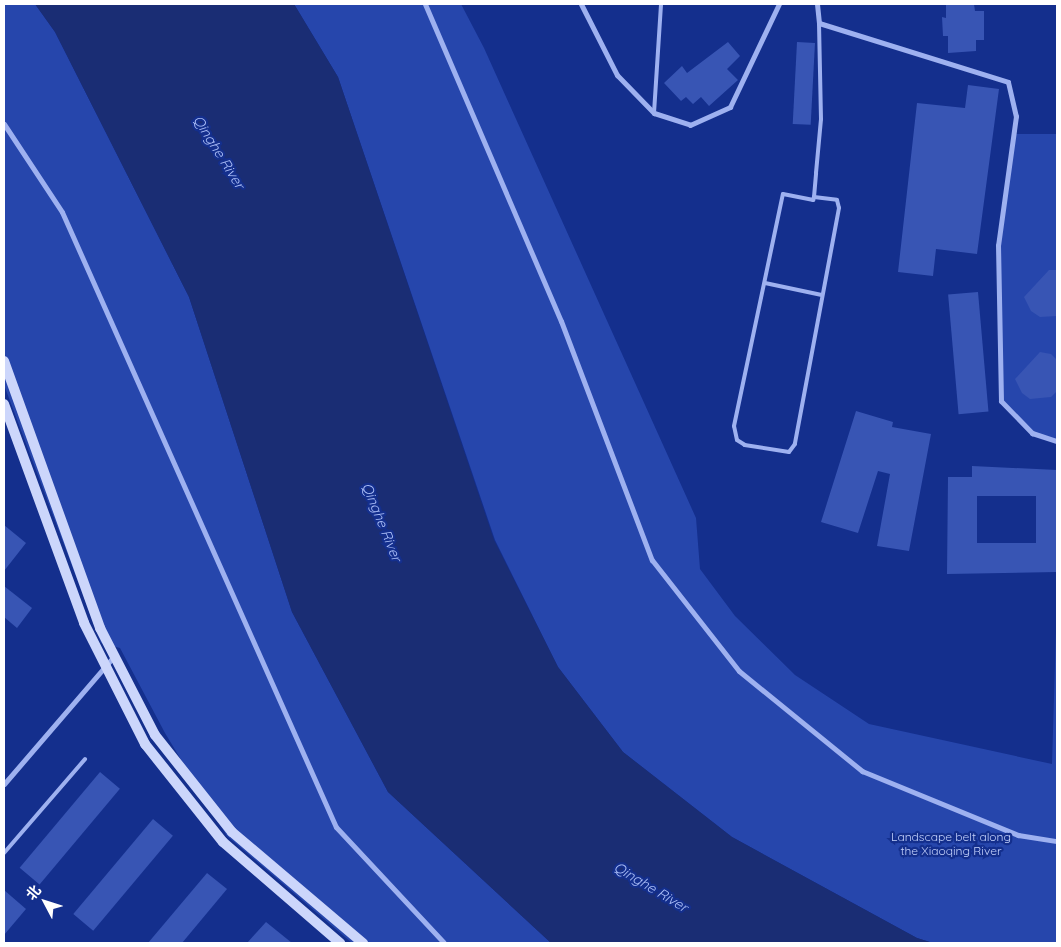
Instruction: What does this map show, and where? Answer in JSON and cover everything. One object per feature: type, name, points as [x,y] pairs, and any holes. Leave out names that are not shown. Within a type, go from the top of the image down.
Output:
[{"type":"main road","points":[[4,361],[100,628],[155,735],[232,832],[363,943]]},
{"type":"main road","points":[[4,404],[84,623],[145,744],[223,842],[340,943]]},
{"type":"street","points":[[425,4],[561,321],[652,560],[739,671],[862,771],[1018,834],[1057,840]]},
{"type":"street","points":[[581,4],[617,74],[654,112],[690,125],[730,107],[779,4]]},
{"type":"street","points":[[817,4],[819,23],[1008,82],[1016,116],[998,245],[1001,401],[1032,434],[1057,441]]},
{"type":"street","points":[[4,124],[62,212],[336,827],[444,943]]},
{"type":"street","points":[[4,784],[114,656]]},
{"type":"lane","points":[[654,112],[661,4]]},
{"type":"lane","points":[[814,197],[821,119],[819,23]]},
{"type":"lane","points":[[783,194],[813,200],[814,197],[837,200],[839,208],[795,444],[789,452],[745,445],[737,440],[734,426],[783,194]]},
{"type":"lane","points":[[765,283],[822,295]]},
{"type":"lane","points":[[4,854],[85,759]]},
{"type":"green space","points":[[4,4],[35,4],[55,32],[189,297],[292,612],[388,792],[551,943],[352,943],[227,836],[165,733],[120,648],[101,643],[4,385]]},
{"type":"green space","name":"Landscape belt along the Xiaoqing River","points":[[294,4],[461,4],[484,48],[696,518],[700,569],[735,616],[795,675],[869,724],[1052,764],[1057,597],[1057,943],[933,943],[917,938],[732,837],[623,752],[558,667],[495,540],[338,77]]},
{"type":"green space","points":[[1014,134],[1057,134],[1057,441],[1032,433],[1001,401],[998,245]]},
{"type":"water","name":"Qinghe River","points":[[35,4],[294,4],[338,77],[494,540],[558,667],[623,752],[732,837],[917,938],[933,943],[551,943],[388,792],[292,612],[189,297],[55,32]]},
{"type":"building","points":[[946,4],[974,4],[975,11],[984,11],[984,40],[976,40],[976,51],[948,53],[948,36],[943,36],[942,17],[946,18]]},
{"type":"building","points":[[728,42],[740,56],[727,69],[738,80],[709,106],[701,97],[693,104],[686,97],[681,101],[664,83],[682,66],[687,73]]},
{"type":"building","points":[[797,42],[815,43],[811,125],[793,124]]},
{"type":"building","points":[[968,85],[999,89],[977,254],[936,249],[933,276],[898,272],[917,103],[965,108]]},
{"type":"building","points":[[1049,270],[1057,270],[1057,316],[1040,317],[1031,311],[1024,297]]},
{"type":"building","points":[[978,292],[988,412],[959,414],[948,295]]},
{"type":"building","points":[[1040,352],[1051,354],[1057,360],[1057,391],[1051,397],[1030,399],[1022,393],[1015,379]]},
{"type":"building","points":[[856,411],[893,422],[892,427],[931,434],[909,551],[877,546],[890,474],[878,471],[858,533],[821,522]]},
{"type":"building","points":[[972,466],[1057,470],[1057,572],[947,574],[948,477],[972,477]],"holes":[[[977,496],[1036,496],[1036,543],[977,543]]]},
{"type":"building","points":[[4,525],[26,543],[4,571]]},
{"type":"building","points":[[4,586],[32,608],[17,628],[4,617]]},
{"type":"building","points":[[100,772],[120,789],[40,884],[20,868]]},
{"type":"building","points":[[153,819],[173,836],[93,931],[73,914]]},
{"type":"building","points":[[207,873],[227,889],[182,943],[148,943]]},
{"type":"building","points":[[4,890],[26,909],[4,935]]},
{"type":"building","points":[[266,922],[292,943],[247,943]]}]
